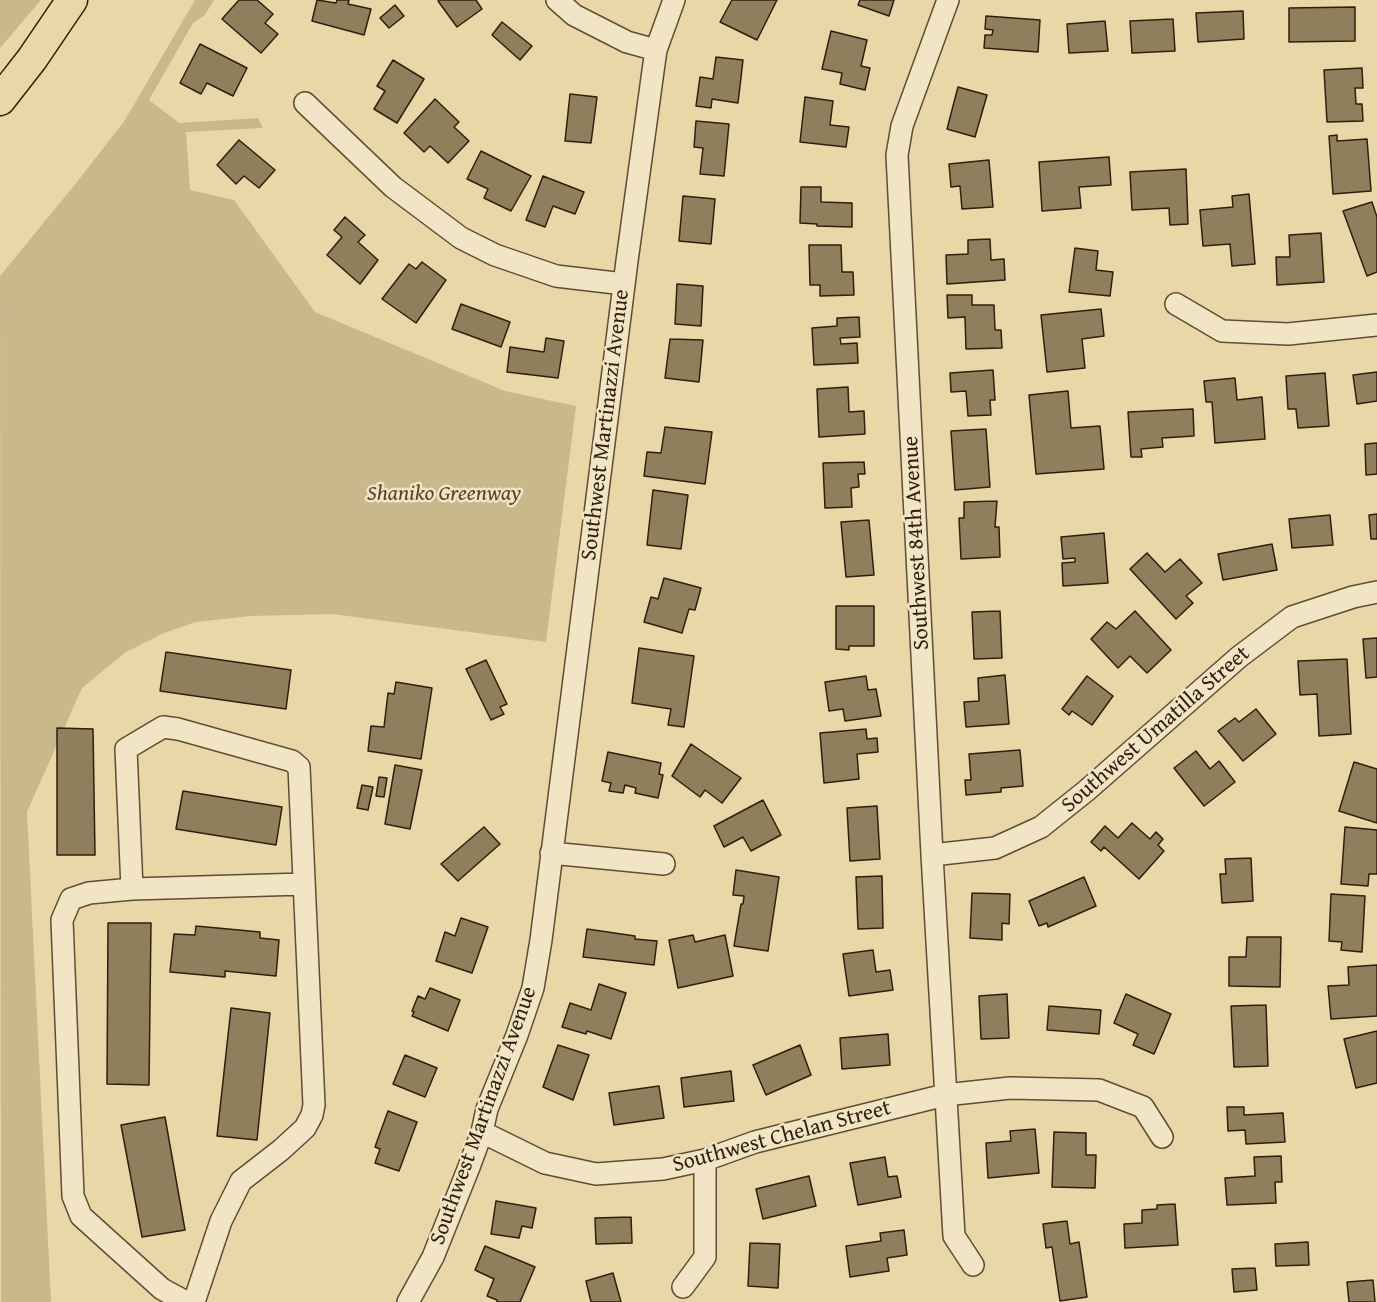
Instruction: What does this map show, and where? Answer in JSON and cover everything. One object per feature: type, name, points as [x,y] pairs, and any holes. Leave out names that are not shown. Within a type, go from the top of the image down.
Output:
[{"type":"highway","points":[[0,100],[32,59],[72,0]]},
{"type":"street","points":[[557,0],[574,15],[627,42],[656,50]]},
{"type":"street","name":"Southwest Martinazzi Avenue","points":[[408,1302],[433,1257],[482,1132],[488,1109],[533,988],[656,50],[674,0]]},
{"type":"street","name":"Southwest 84th Avenue","points":[[948,0],[902,126],[897,155],[932,855],[954,1236],[972,1265]]},
{"type":"street","points":[[305,103],[393,187],[461,238],[495,255],[556,276],[624,284]]},
{"type":"street","points":[[1176,304],[1222,331],[1288,334],[1377,325]]},
{"type":"street","name":"Southwest Umatilla Street","points":[[932,855],[995,848],[1041,827],[1086,791],[1239,657],[1292,617],[1353,597],[1377,592]]},
{"type":"street","points":[[132,889],[126,749],[163,727],[178,729],[292,761],[299,767],[314,1105],[305,1128],[241,1181],[221,1221],[194,1302]]},
{"type":"street","points":[[551,853],[664,864]]},
{"type":"street","points":[[186,1302],[162,1289],[81,1216],[73,1196],[62,920],[71,899],[89,893],[132,889],[303,884]]},
{"type":"street","name":"Southwest Chelan Street","points":[[482,1132],[545,1163],[596,1174],[663,1169],[705,1160],[755,1142],[945,1095],[1010,1088],[1099,1090],[1143,1107],[1162,1137]]},
{"type":"street","points":[[683,1287],[705,1257],[705,1160]]},
{"type":"green space","points":[[0,0],[41,0],[0,48]]},
{"type":"green space","name":"Shaniko Greenway","points":[[195,0],[214,0],[205,15],[193,23],[149,100],[179,123],[258,118],[263,128],[186,132],[190,190],[234,200],[315,312],[505,391],[576,406],[546,642],[332,614],[251,616],[196,622],[164,633],[126,652],[82,688],[27,812],[51,1302],[1,1302],[0,276],[125,120]]},
{"type":"building","points":[[239,0],[257,0],[273,14],[265,23],[278,34],[261,53],[222,19]]},
{"type":"building","points":[[317,0],[336,3],[337,0],[349,0],[348,4],[371,9],[364,35],[312,21]]},
{"type":"building","points":[[439,0],[476,0],[482,9],[457,27]]},
{"type":"building","points":[[732,0],[777,0],[757,40],[720,22]]},
{"type":"building","points":[[860,0],[894,0],[889,16],[858,5]]},
{"type":"building","points":[[395,5],[404,16],[389,28],[380,18]]},
{"type":"building","points":[[1355,7],[1355,41],[1289,42],[1289,8]]},
{"type":"building","points":[[1243,11],[1244,39],[1198,42],[1196,13]]},
{"type":"building","points":[[986,16],[1040,20],[1038,52],[984,48],[985,35],[992,35],[993,30],[985,29]]},
{"type":"building","points":[[1173,19],[1175,51],[1132,53],[1130,21]]},
{"type":"building","points":[[1105,21],[1108,51],[1069,53],[1067,24]]},
{"type":"building","points":[[502,22],[532,46],[520,60],[492,35]]},
{"type":"building","points":[[831,31],[867,40],[861,66],[870,68],[865,90],[840,84],[842,73],[822,69]]},
{"type":"building","points":[[200,44],[247,68],[233,96],[207,83],[201,94],[180,83]]},
{"type":"building","points":[[716,57],[743,60],[738,103],[712,99],[711,108],[696,106],[700,77],[713,79]]},
{"type":"building","points":[[393,60],[424,79],[397,123],[374,109],[385,91],[377,86]]},
{"type":"building","points":[[1362,68],[1363,88],[1355,88],[1356,104],[1362,104],[1363,121],[1327,122],[1324,70]]},
{"type":"building","points":[[958,87],[987,95],[975,137],[947,129]]},
{"type":"building","points":[[570,94],[597,97],[591,143],[565,141]]},
{"type":"building","points":[[805,97],[833,101],[830,125],[849,127],[846,147],[800,142]]},
{"type":"building","points":[[435,99],[459,122],[454,127],[469,141],[448,163],[430,146],[424,152],[404,133]]},
{"type":"building","points":[[696,121],[729,124],[724,176],[700,174],[703,148],[694,147]]},
{"type":"building","points":[[1337,135],[1337,141],[1367,139],[1371,191],[1333,194],[1329,136]]},
{"type":"building","points":[[239,140],[275,170],[259,188],[244,176],[236,184],[217,165]]},
{"type":"building","points":[[481,151],[531,176],[511,211],[484,198],[488,189],[467,179]]},
{"type":"building","points":[[1109,157],[1111,185],[1079,187],[1081,208],[1042,211],[1039,162]]},
{"type":"building","points":[[989,160],[993,207],[962,209],[960,186],[951,187],[949,164]]},
{"type":"building","points":[[1186,169],[1188,224],[1170,225],[1169,208],[1132,210],[1130,172]]},
{"type":"building","points":[[543,176],[584,192],[575,214],[553,206],[545,227],[526,220]]},
{"type":"building","points":[[801,187],[821,187],[821,202],[852,203],[852,227],[800,223]]},
{"type":"building","points":[[1249,194],[1255,264],[1232,266],[1230,244],[1203,246],[1200,210],[1233,207],[1232,196]]},
{"type":"building","points":[[683,196],[715,199],[711,244],[679,241]]},
{"type":"building","points":[[1372,202],[1377,217],[1377,272],[1367,276],[1343,211]]},
{"type":"building","points":[[345,217],[365,235],[358,242],[378,260],[360,284],[327,255],[342,237],[334,230]]},
{"type":"building","points":[[1321,233],[1324,282],[1277,285],[1276,257],[1290,257],[1289,235]]},
{"type":"building","points":[[990,239],[991,260],[1004,259],[1005,280],[947,284],[946,255],[968,254],[968,240]]},
{"type":"building","points":[[809,245],[841,245],[842,272],[853,272],[854,295],[820,296],[820,285],[810,285]]},
{"type":"building","points":[[1075,248],[1098,251],[1096,270],[1113,272],[1110,296],[1069,292]]},
{"type":"building","points":[[422,262],[446,280],[416,323],[382,299],[409,264],[416,269]]},
{"type":"building","points":[[677,284],[703,286],[701,326],[675,324]]},
{"type":"building","points":[[947,295],[972,295],[972,305],[994,305],[995,330],[1001,330],[1002,348],[966,349],[965,317],[948,318]]},
{"type":"building","points":[[461,304],[510,322],[501,347],[452,329]]},
{"type":"building","points":[[1101,309],[1104,336],[1082,339],[1085,368],[1047,372],[1041,315]]},
{"type":"building","points":[[859,317],[860,337],[840,338],[841,344],[857,343],[858,363],[814,365],[812,328],[837,326],[837,318]]},
{"type":"building","points":[[546,338],[564,341],[558,378],[507,372],[510,347],[544,352]]},
{"type":"building","points":[[670,339],[703,340],[699,382],[665,378]]},
{"type":"building","points":[[993,370],[995,400],[990,400],[991,415],[968,416],[966,391],[951,392],[950,373]]},
{"type":"building","points":[[1377,372],[1377,401],[1357,404],[1353,375]]},
{"type":"building","points":[[1325,373],[1329,426],[1298,428],[1296,409],[1288,409],[1286,376]]},
{"type":"building","points":[[1235,378],[1237,400],[1262,397],[1265,439],[1215,443],[1212,402],[1206,402],[1204,381]]},
{"type":"building","points":[[848,387],[849,412],[864,411],[865,434],[819,437],[817,389]]},
{"type":"building","points":[[1068,391],[1071,428],[1100,426],[1104,469],[1036,474],[1029,395]]},
{"type":"building","points":[[1193,409],[1194,436],[1162,438],[1163,447],[1141,449],[1142,457],[1131,457],[1128,412]]},
{"type":"building","points":[[665,427],[712,432],[705,484],[644,476],[647,452],[661,453]]},
{"type":"building","points":[[986,429],[990,487],[955,490],[951,431]]},
{"type":"building","points":[[1377,443],[1377,474],[1366,475],[1365,444]]},
{"type":"building","points":[[864,462],[865,474],[858,474],[859,487],[851,488],[852,507],[825,508],[823,463]]},
{"type":"building","points":[[653,490],[688,495],[681,549],[647,545]]},
{"type":"building","points":[[997,501],[995,527],[999,527],[1000,557],[961,559],[959,518],[964,518],[964,502]]},
{"type":"building","points":[[1377,514],[1377,539],[1371,539],[1369,515]]},
{"type":"building","points":[[1330,515],[1333,545],[1292,548],[1289,519]]},
{"type":"building","points":[[869,520],[874,575],[846,577],[841,522]]},
{"type":"building","points":[[1104,533],[1108,583],[1063,586],[1062,563],[1075,562],[1075,558],[1063,559],[1061,537]]},
{"type":"building","points":[[1272,544],[1277,570],[1223,580],[1218,554]]},
{"type":"building","points":[[1147,553],[1165,572],[1180,559],[1202,583],[1186,596],[1193,603],[1176,619],[1130,569]]},
{"type":"building","points":[[664,578],[701,588],[695,610],[689,609],[682,633],[644,622],[651,597],[658,599]]},
{"type":"building","points":[[836,606],[874,606],[874,646],[849,646],[849,650],[836,649]]},
{"type":"building","points":[[1000,611],[1002,658],[974,659],[972,612]]},
{"type":"building","points":[[1135,611],[1171,650],[1147,673],[1130,656],[1118,668],[1091,639],[1107,622],[1116,629]]},
{"type":"building","points":[[1377,638],[1377,677],[1366,678],[1363,639]]},
{"type":"building","points":[[639,648],[694,656],[684,727],[668,725],[671,709],[632,703]]},
{"type":"building","points":[[166,652],[291,670],[286,709],[160,691]]},
{"type":"building","points":[[1347,659],[1351,734],[1319,736],[1317,694],[1300,695],[1298,661]]},
{"type":"building","points":[[486,660],[507,704],[500,707],[504,714],[491,720],[466,669]]},
{"type":"building","points":[[1005,675],[1009,724],[966,727],[964,702],[979,701],[978,678]]},
{"type":"building","points":[[866,676],[868,690],[876,689],[881,716],[845,721],[843,709],[829,711],[825,682]]},
{"type":"building","points":[[1087,676],[1113,696],[1092,725],[1072,711],[1069,715],[1062,709]]},
{"type":"building","points":[[396,682],[432,688],[421,759],[368,751],[371,726],[384,727],[388,693],[394,694]]},
{"type":"building","points":[[1256,709],[1276,734],[1243,761],[1218,731],[1235,718],[1239,722]]},
{"type":"building","points":[[57,728],[93,729],[95,855],[57,855]]},
{"type":"building","points":[[866,729],[867,739],[877,738],[878,752],[857,754],[859,779],[824,783],[820,733]]},
{"type":"building","points":[[691,744],[741,778],[722,803],[705,790],[700,797],[672,776]]},
{"type":"building","points":[[1020,750],[1023,786],[1001,788],[1001,792],[966,795],[965,780],[971,780],[969,754]]},
{"type":"building","points":[[1196,751],[1210,769],[1219,761],[1235,782],[1204,806],[1174,768]]},
{"type":"building","points":[[608,752],[661,763],[659,774],[663,775],[658,798],[635,793],[636,788],[625,785],[623,793],[609,791],[611,783],[602,781]]},
{"type":"building","points":[[1354,762],[1377,769],[1377,823],[1339,811]]},
{"type":"building","points":[[395,765],[422,770],[410,829],[385,824]]},
{"type":"building","points":[[379,777],[387,778],[384,797],[376,796]]},
{"type":"building","points":[[362,785],[373,787],[368,810],[357,808]]},
{"type":"building","points":[[183,791],[282,807],[276,845],[176,829]]},
{"type":"building","points":[[763,800],[781,835],[751,851],[743,837],[724,847],[714,826]]},
{"type":"building","points":[[877,806],[880,859],[850,861],[847,808]]},
{"type":"building","points":[[1132,823],[1150,839],[1156,832],[1163,839],[1158,845],[1164,851],[1139,879],[1104,847],[1101,851],[1091,842],[1105,826],[1118,838]]},
{"type":"building","points":[[484,827],[500,844],[458,881],[441,864]]},
{"type":"building","points":[[1345,827],[1377,830],[1377,874],[1369,874],[1368,886],[1341,884]]},
{"type":"building","points":[[1251,858],[1253,901],[1222,903],[1220,874],[1226,874],[1225,859]]},
{"type":"building","points":[[736,870],[779,877],[768,951],[734,946],[744,896],[733,895]]},
{"type":"building","points":[[882,876],[883,928],[858,929],[856,877]]},
{"type":"building","points":[[1084,877],[1096,906],[1048,927],[1047,923],[1039,926],[1029,901]]},
{"type":"building","points":[[972,893],[1010,894],[1009,924],[1002,923],[1002,940],[970,938]]},
{"type":"building","points":[[1331,894],[1365,896],[1362,952],[1341,950],[1342,942],[1329,941]]},
{"type":"building","points":[[461,918],[488,927],[472,973],[436,961],[445,932],[455,936]]},
{"type":"building","points":[[108,923],[151,923],[149,1085],[107,1084]]},
{"type":"building","points":[[196,926],[260,932],[260,938],[279,940],[276,976],[225,971],[225,977],[170,972],[174,934],[195,935]]},
{"type":"building","points":[[587,929],[657,941],[654,965],[583,957]]},
{"type":"building","points":[[693,935],[695,942],[725,935],[733,976],[678,988],[669,940]]},
{"type":"building","points":[[1247,937],[1281,937],[1280,987],[1229,986],[1229,957],[1246,957]]},
{"type":"building","points":[[873,950],[876,972],[890,970],[893,990],[849,996],[843,954]]},
{"type":"building","points":[[1377,965],[1377,1016],[1331,1019],[1328,986],[1349,985],[1348,967]]},
{"type":"building","points":[[599,984],[626,993],[611,1039],[587,1031],[586,1034],[562,1027],[570,1003],[591,1010]]},
{"type":"building","points":[[430,988],[460,1000],[448,1031],[412,1016],[418,996],[425,999]]},
{"type":"building","points":[[1007,994],[1009,1038],[981,1039],[979,996]]},
{"type":"building","points":[[1126,994],[1171,1014],[1154,1054],[1133,1045],[1138,1034],[1114,1023]]},
{"type":"building","points":[[1266,1005],[1268,1066],[1234,1067],[1231,1006]]},
{"type":"building","points":[[1049,1006],[1101,1010],[1099,1034],[1047,1030]]},
{"type":"building","points":[[231,1008],[270,1013],[257,1140],[217,1136]]},
{"type":"building","points":[[1377,1031],[1377,1083],[1356,1088],[1344,1039]]},
{"type":"building","points":[[888,1034],[890,1065],[842,1069],[840,1038]]},
{"type":"building","points":[[558,1045],[589,1055],[573,1100],[543,1087]]},
{"type":"building","points":[[800,1045],[811,1075],[766,1095],[753,1065]]},
{"type":"building","points":[[405,1055],[437,1068],[425,1097],[393,1084]]},
{"type":"building","points":[[731,1071],[734,1101],[684,1107],[681,1078]]},
{"type":"building","points":[[659,1086],[664,1118],[614,1125],[609,1093]]},
{"type":"building","points":[[1227,1107],[1244,1107],[1244,1115],[1283,1113],[1285,1142],[1246,1144],[1245,1130],[1228,1131]]},
{"type":"building","points":[[388,1111],[417,1122],[399,1171],[375,1163],[380,1149],[375,1147]]},
{"type":"building","points":[[165,1117],[185,1230],[142,1237],[121,1125]]},
{"type":"building","points":[[1035,1129],[1039,1173],[988,1178],[986,1143],[1011,1141],[1010,1131]]},
{"type":"building","points":[[1054,1132],[1086,1133],[1086,1155],[1096,1155],[1095,1188],[1052,1187]]},
{"type":"building","points":[[1281,1156],[1282,1182],[1275,1182],[1276,1203],[1227,1205],[1225,1178],[1255,1176],[1254,1157]]},
{"type":"building","points":[[885,1157],[888,1177],[897,1176],[901,1197],[858,1205],[850,1163]]},
{"type":"building","points":[[809,1176],[816,1206],[763,1219],[756,1189]]},
{"type":"building","points":[[496,1201],[536,1208],[532,1228],[522,1226],[519,1238],[491,1234]]},
{"type":"building","points":[[1175,1204],[1178,1245],[1125,1248],[1124,1224],[1142,1223],[1142,1210],[1157,1209],[1157,1205]]},
{"type":"building","points":[[631,1217],[632,1243],[596,1244],[595,1218]]},
{"type":"building","points":[[1067,1221],[1070,1244],[1079,1242],[1087,1297],[1060,1301],[1052,1247],[1046,1248],[1043,1224]]},
{"type":"building","points":[[904,1230],[907,1255],[887,1258],[889,1271],[850,1277],[846,1246],[881,1241],[880,1233]]},
{"type":"building","points":[[1308,1242],[1309,1265],[1276,1266],[1275,1244]]},
{"type":"building","points":[[750,1243],[780,1244],[778,1288],[748,1286]]},
{"type":"building","points":[[485,1246],[535,1267],[520,1302],[497,1302],[487,1296],[494,1279],[475,1270]]},
{"type":"building","points":[[1255,1268],[1257,1290],[1234,1292],[1232,1269]]},
{"type":"building","points":[[613,1273],[621,1302],[591,1302],[586,1281]]},
{"type":"building","points":[[1373,1280],[1375,1302],[1349,1302],[1347,1282]]}]
